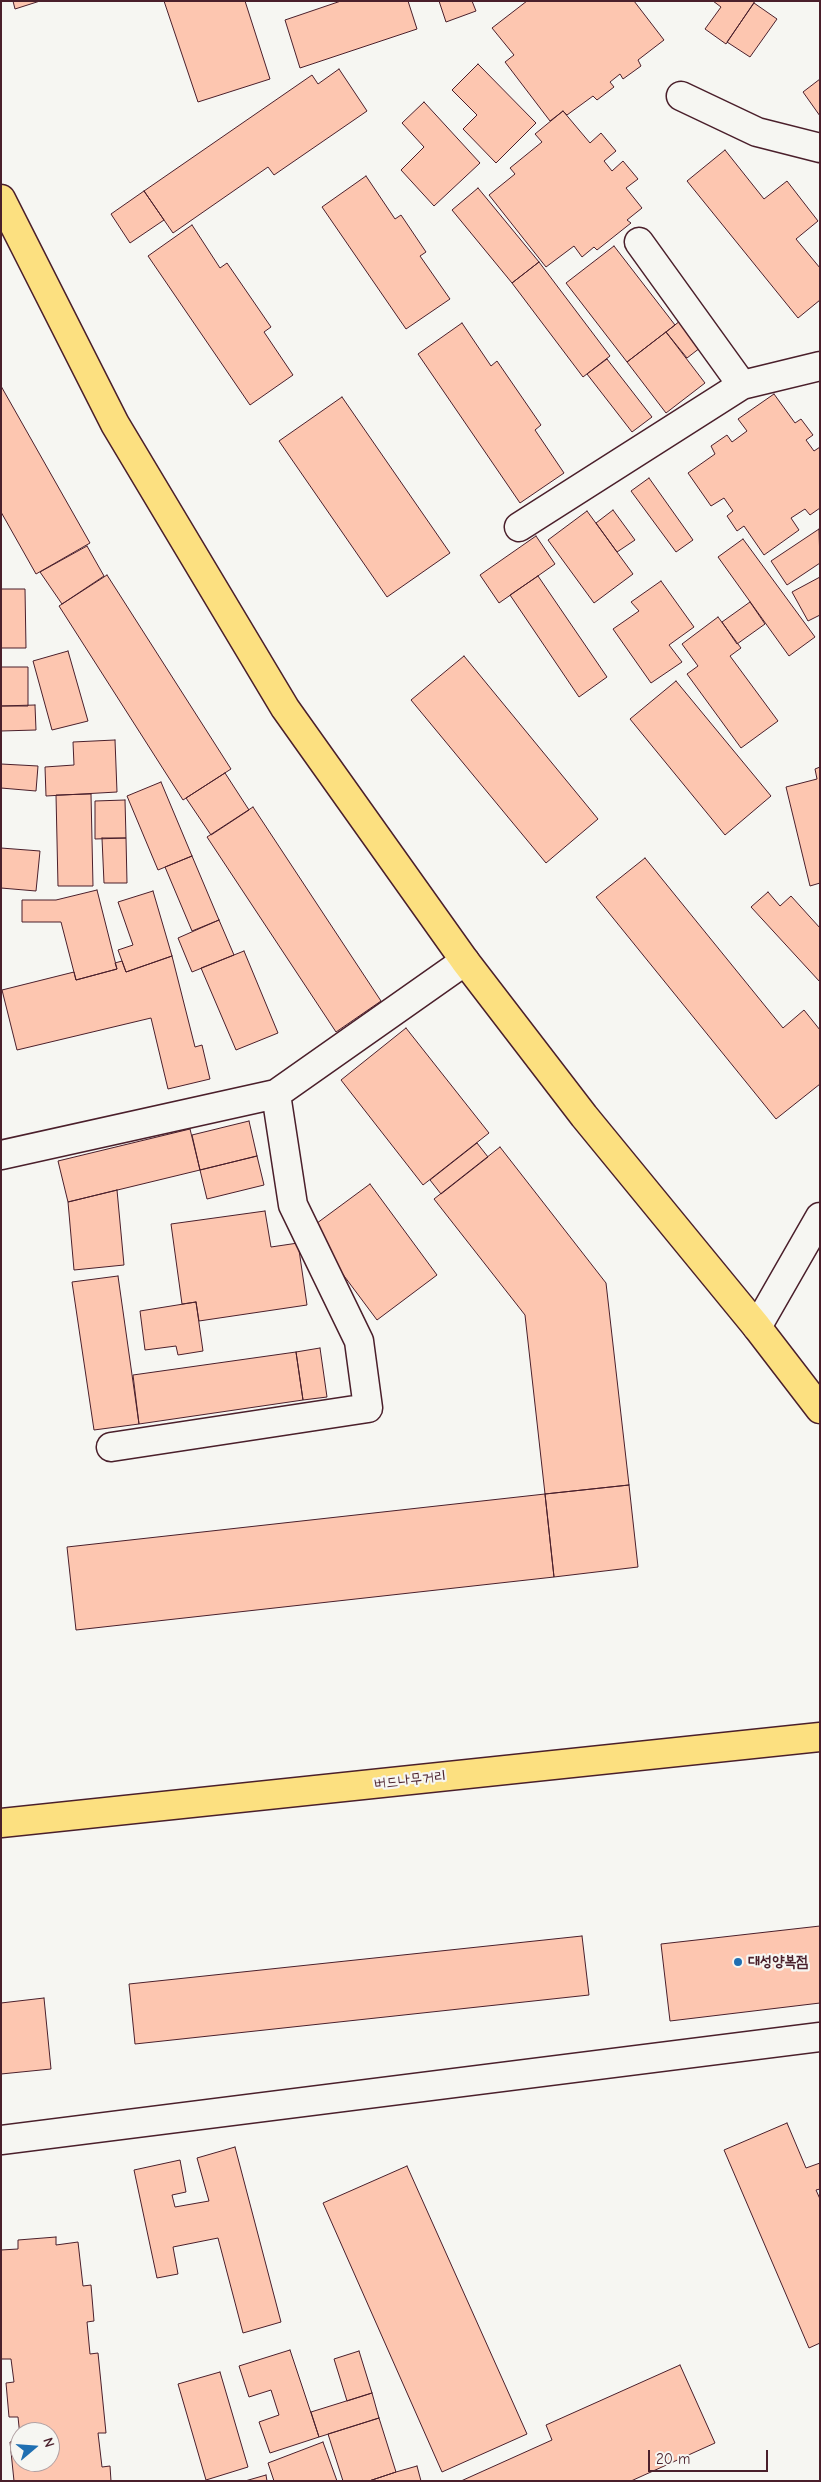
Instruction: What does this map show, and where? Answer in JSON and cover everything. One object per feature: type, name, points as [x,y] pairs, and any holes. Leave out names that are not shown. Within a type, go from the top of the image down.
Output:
[{"type":"main road","points":[[1,199],[115,424],[285,708],[465,961],[584,1116],[757,1327],[820,1409]]},
{"type":"main road","name":"버드나무거리","points":[[1,1823],[820,1737]]},
{"type":"street","points":[[682,96],[757,132],[820,148]]},
{"type":"street","points":[[639,242],[742,385]]},
{"type":"street","points":[[519,527],[742,385],[820,366]]},
{"type":"street","points":[[1,1155],[276,1094],[465,961]]},
{"type":"street","points":[[111,1447],[368,1408],[359,1341],[293,1205],[276,1094]]},
{"type":"street","points":[[757,1327],[820,1217]]},
{"type":"street","points":[[1,2140],[820,2037]]},
{"type":"building","points":[[13,1],[40,1],[15,9]]},
{"type":"building","points":[[164,1],[245,1],[270,79],[198,102]]},
{"type":"building","points":[[341,1],[408,1],[417,29],[300,68],[285,20]]},
{"type":"building","points":[[439,1],[472,1],[476,11],[446,22]]},
{"type":"building","points":[[527,1],[634,1],[664,40],[638,60],[641,66],[623,79],[620,74],[610,82],[614,87],[597,100],[593,96],[567,115],[563,111],[550,121],[505,62],[514,55],[492,28]]},
{"type":"building","points":[[713,1],[755,1],[726,44],[705,29],[721,7]]},
{"type":"building","points":[[754,3],[777,19],[750,57],[727,42]]},
{"type":"building","points":[[478,64],[536,123],[496,163],[463,129],[477,115],[452,90]]},
{"type":"building","points":[[339,69],[367,111],[274,175],[268,167],[173,233],[144,191],[312,75],[318,84]]},
{"type":"building","points":[[820,79],[820,116],[803,92]]},
{"type":"building","points":[[424,102],[480,163],[434,206],[401,170],[424,147],[402,123]]},
{"type":"building","points":[[563,111],[590,143],[601,133],[616,151],[604,161],[612,171],[623,161],[638,179],[626,188],[642,208],[627,220],[631,223],[597,250],[594,247],[582,257],[574,246],[546,267],[489,195],[515,174],[510,168],[542,142],[535,134]]},
{"type":"building","points":[[725,150],[764,199],[787,181],[818,221],[796,239],[820,268],[820,300],[798,318],[687,181]]},
{"type":"building","points":[[366,176],[395,219],[401,215],[426,252],[420,256],[450,299],[406,329],[322,207]]},
{"type":"building","points":[[478,188],[539,262],[512,283],[452,210]]},
{"type":"building","points":[[144,191],[164,220],[130,243],[111,214]]},
{"type":"building","points":[[192,225],[220,268],[227,263],[271,327],[264,332],[293,375],[250,405],[148,256]]},
{"type":"building","points":[[614,246],[675,325],[627,362],[566,283]]},
{"type":"building","points":[[539,262],[610,356],[583,377],[512,283]]},
{"type":"building","points":[[685,317],[705,344],[687,358],[666,332]]},
{"type":"building","points":[[462,323],[491,366],[497,361],[541,425],[535,430],[564,473],[520,503],[418,354]]},
{"type":"building","points":[[666,332],[705,383],[666,413],[627,362]]},
{"type":"building","points":[[607,359],[652,417],[632,432],[587,374]]},
{"type":"building","points":[[1,386],[90,543],[36,574],[1,512]]},
{"type":"building","points":[[774,394],[795,423],[801,419],[813,435],[806,440],[814,451],[820,447],[820,508],[810,515],[805,509],[791,518],[799,530],[764,555],[744,526],[737,531],[727,516],[733,511],[724,498],[711,506],[688,473],[715,454],[711,446],[727,435],[732,442],[747,431],[738,419]]},
{"type":"building","points":[[342,397],[450,553],[387,597],[279,441]]},
{"type":"building","points":[[649,478],[693,540],[676,552],[631,491]]},
{"type":"building","points":[[613,510],[635,540],[617,552],[596,523]]},
{"type":"building","points":[[587,511],[633,574],[594,603],[548,540]]},
{"type":"building","points":[[819,529],[820,563],[787,585],[771,561]]},
{"type":"building","points":[[536,536],[555,564],[499,603],[480,575]]},
{"type":"building","points":[[743,539],[815,637],[789,656],[718,557]]},
{"type":"building","points":[[87,546],[104,576],[62,604],[40,572]]},
{"type":"building","points":[[107,575],[231,769],[183,800],[59,606]]},
{"type":"building","points":[[538,576],[607,677],[579,697],[510,595]]},
{"type":"building","points":[[820,577],[820,615],[808,621],[792,592]]},
{"type":"building","points":[[661,581],[694,627],[669,645],[682,662],[651,683],[613,629],[639,611],[631,602]]},
{"type":"building","points":[[1,589],[25,589],[26,648],[1,648]]},
{"type":"building","points":[[750,602],[765,624],[737,644],[722,622]]},
{"type":"building","points":[[718,617],[741,648],[730,656],[778,721],[741,748],[687,674],[698,666],[682,644]]},
{"type":"building","points":[[68,651],[88,721],[52,730],[33,661]]},
{"type":"building","points":[[464,656],[598,819],[546,863],[411,700]]},
{"type":"building","points":[[1,667],[28,667],[28,706],[1,706]]},
{"type":"building","points":[[676,681],[771,796],[725,835],[630,719]]},
{"type":"building","points":[[35,705],[36,730],[1,731],[1,706]]},
{"type":"building","points":[[115,740],[117,792],[46,796],[45,767],[74,765],[73,742]]},
{"type":"building","points":[[1,764],[38,766],[36,791],[1,788]]},
{"type":"building","points":[[820,767],[820,883],[810,886],[786,787],[817,779],[815,769]]},
{"type":"building","points":[[225,773],[249,810],[211,835],[186,798]]},
{"type":"building","points":[[161,782],[192,856],[158,870],[127,796]]},
{"type":"building","points":[[91,794],[93,886],[58,886],[56,795]]},
{"type":"building","points":[[125,800],[126,838],[95,839],[95,801]]},
{"type":"building","points":[[253,807],[381,1001],[336,1032],[207,837]]},
{"type":"building","points":[[102,838],[126,838],[127,883],[104,883]]},
{"type":"building","points":[[1,848],[40,851],[36,891],[1,888]]},
{"type":"building","points":[[192,856],[219,920],[192,931],[165,867]]},
{"type":"building","points":[[645,858],[783,1028],[804,1010],[820,1030],[820,1084],[776,1119],[596,897]]},
{"type":"building","points":[[97,890],[117,969],[76,980],[61,922],[22,922],[22,900],[56,900]]},
{"type":"building","points":[[153,891],[172,956],[126,972],[118,950],[133,945],[118,902]]},
{"type":"building","points":[[768,892],[780,906],[791,896],[820,928],[820,982],[751,907]]},
{"type":"building","points":[[219,920],[234,955],[192,972],[178,938]]},
{"type":"building","points":[[244,951],[278,1033],[236,1050],[201,968]]},
{"type":"building","points":[[172,956],[195,1047],[202,1045],[210,1079],[168,1089],[151,1018],[17,1050],[2,990],[74,972],[76,980],[117,969],[115,963],[122,961],[126,972]]},
{"type":"building","points":[[406,1028],[489,1133],[423,1185],[341,1080]]},
{"type":"building","points":[[249,1121],[257,1156],[200,1170],[192,1135]]},
{"type":"building","points":[[190,1129],[200,1170],[68,1202],[58,1161]]},
{"type":"building","points":[[477,1143],[488,1157],[441,1194],[430,1180]]},
{"type":"building","points":[[500,1147],[606,1283],[629,1485],[545,1494],[525,1315],[434,1199]]},
{"type":"building","points":[[257,1156],[264,1185],[207,1199],[200,1170]]},
{"type":"building","points":[[370,1184],[437,1275],[377,1320],[309,1229]]},
{"type":"building","points":[[117,1190],[124,1265],[74,1270],[68,1202]]},
{"type":"building","points":[[265,1211],[271,1247],[298,1243],[307,1305],[199,1321],[196,1302],[182,1304],[171,1224]]},
{"type":"building","points":[[118,1276],[139,1424],[94,1430],[72,1282]]},
{"type":"building","points":[[196,1302],[203,1351],[178,1355],[176,1346],[145,1350],[140,1311]]},
{"type":"building","points":[[320,1348],[327,1397],[303,1400],[296,1352]]},
{"type":"building","points":[[296,1352],[303,1400],[139,1424],[133,1375]]},
{"type":"building","points":[[629,1485],[638,1567],[554,1577],[545,1494]]},
{"type":"building","points":[[545,1494],[554,1577],[76,1630],[67,1547]]},
{"type":"building","points":[[820,1926],[820,2003],[670,2021],[661,1944]]},
{"type":"building","points":[[582,1936],[589,1995],[135,2044],[129,1984]]},
{"type":"building","points":[[44,1998],[51,2069],[1,2074],[1,2003]]},
{"type":"building","points":[[787,2123],[806,2168],[820,2163],[820,2189],[816,2190],[820,2199],[820,2343],[809,2348],[724,2150]]},
{"type":"building","points":[[235,2147],[281,2322],[243,2333],[218,2238],[173,2247],[178,2274],[157,2278],[134,2170],[180,2160],[186,2192],[172,2195],[175,2207],[209,2201],[197,2158]]},
{"type":"building","points":[[407,2166],[527,2434],[442,2472],[323,2203]]},
{"type":"building","points":[[56,2237],[56,2245],[78,2242],[83,2286],[91,2285],[94,2321],[87,2322],[90,2354],[98,2353],[106,2433],[98,2433],[102,2467],[110,2466],[111,2481],[14,2481],[13,2472],[60,2472],[60,2422],[19,2422],[18,2417],[9,2417],[6,2383],[14,2382],[11,2359],[1,2359],[1,2250],[18,2249],[18,2240]]},
{"type":"building","points":[[290,2350],[319,2437],[270,2453],[259,2422],[279,2415],[271,2390],[249,2397],[239,2366]]},
{"type":"building","points":[[359,2351],[372,2393],[347,2401],[334,2359]]},
{"type":"building","points":[[680,2365],[715,2443],[631,2481],[461,2481],[552,2440],[546,2425]]},
{"type":"building","points":[[220,2372],[248,2467],[206,2480],[178,2384]]},
{"type":"building","points":[[372,2393],[379,2418],[319,2437],[311,2412]]},
{"type":"building","points":[[379,2418],[396,2472],[369,2481],[343,2481],[328,2434]]},
{"type":"building","points":[[323,2442],[337,2481],[274,2481],[268,2463]]},
{"type":"building","points":[[417,2466],[421,2481],[369,2481],[396,2472]]},
{"type":"building","points":[[266,2475],[267,2481],[245,2481]]},
{"type":"place","name":"대성양복점","points":[[738,1962]]}]
